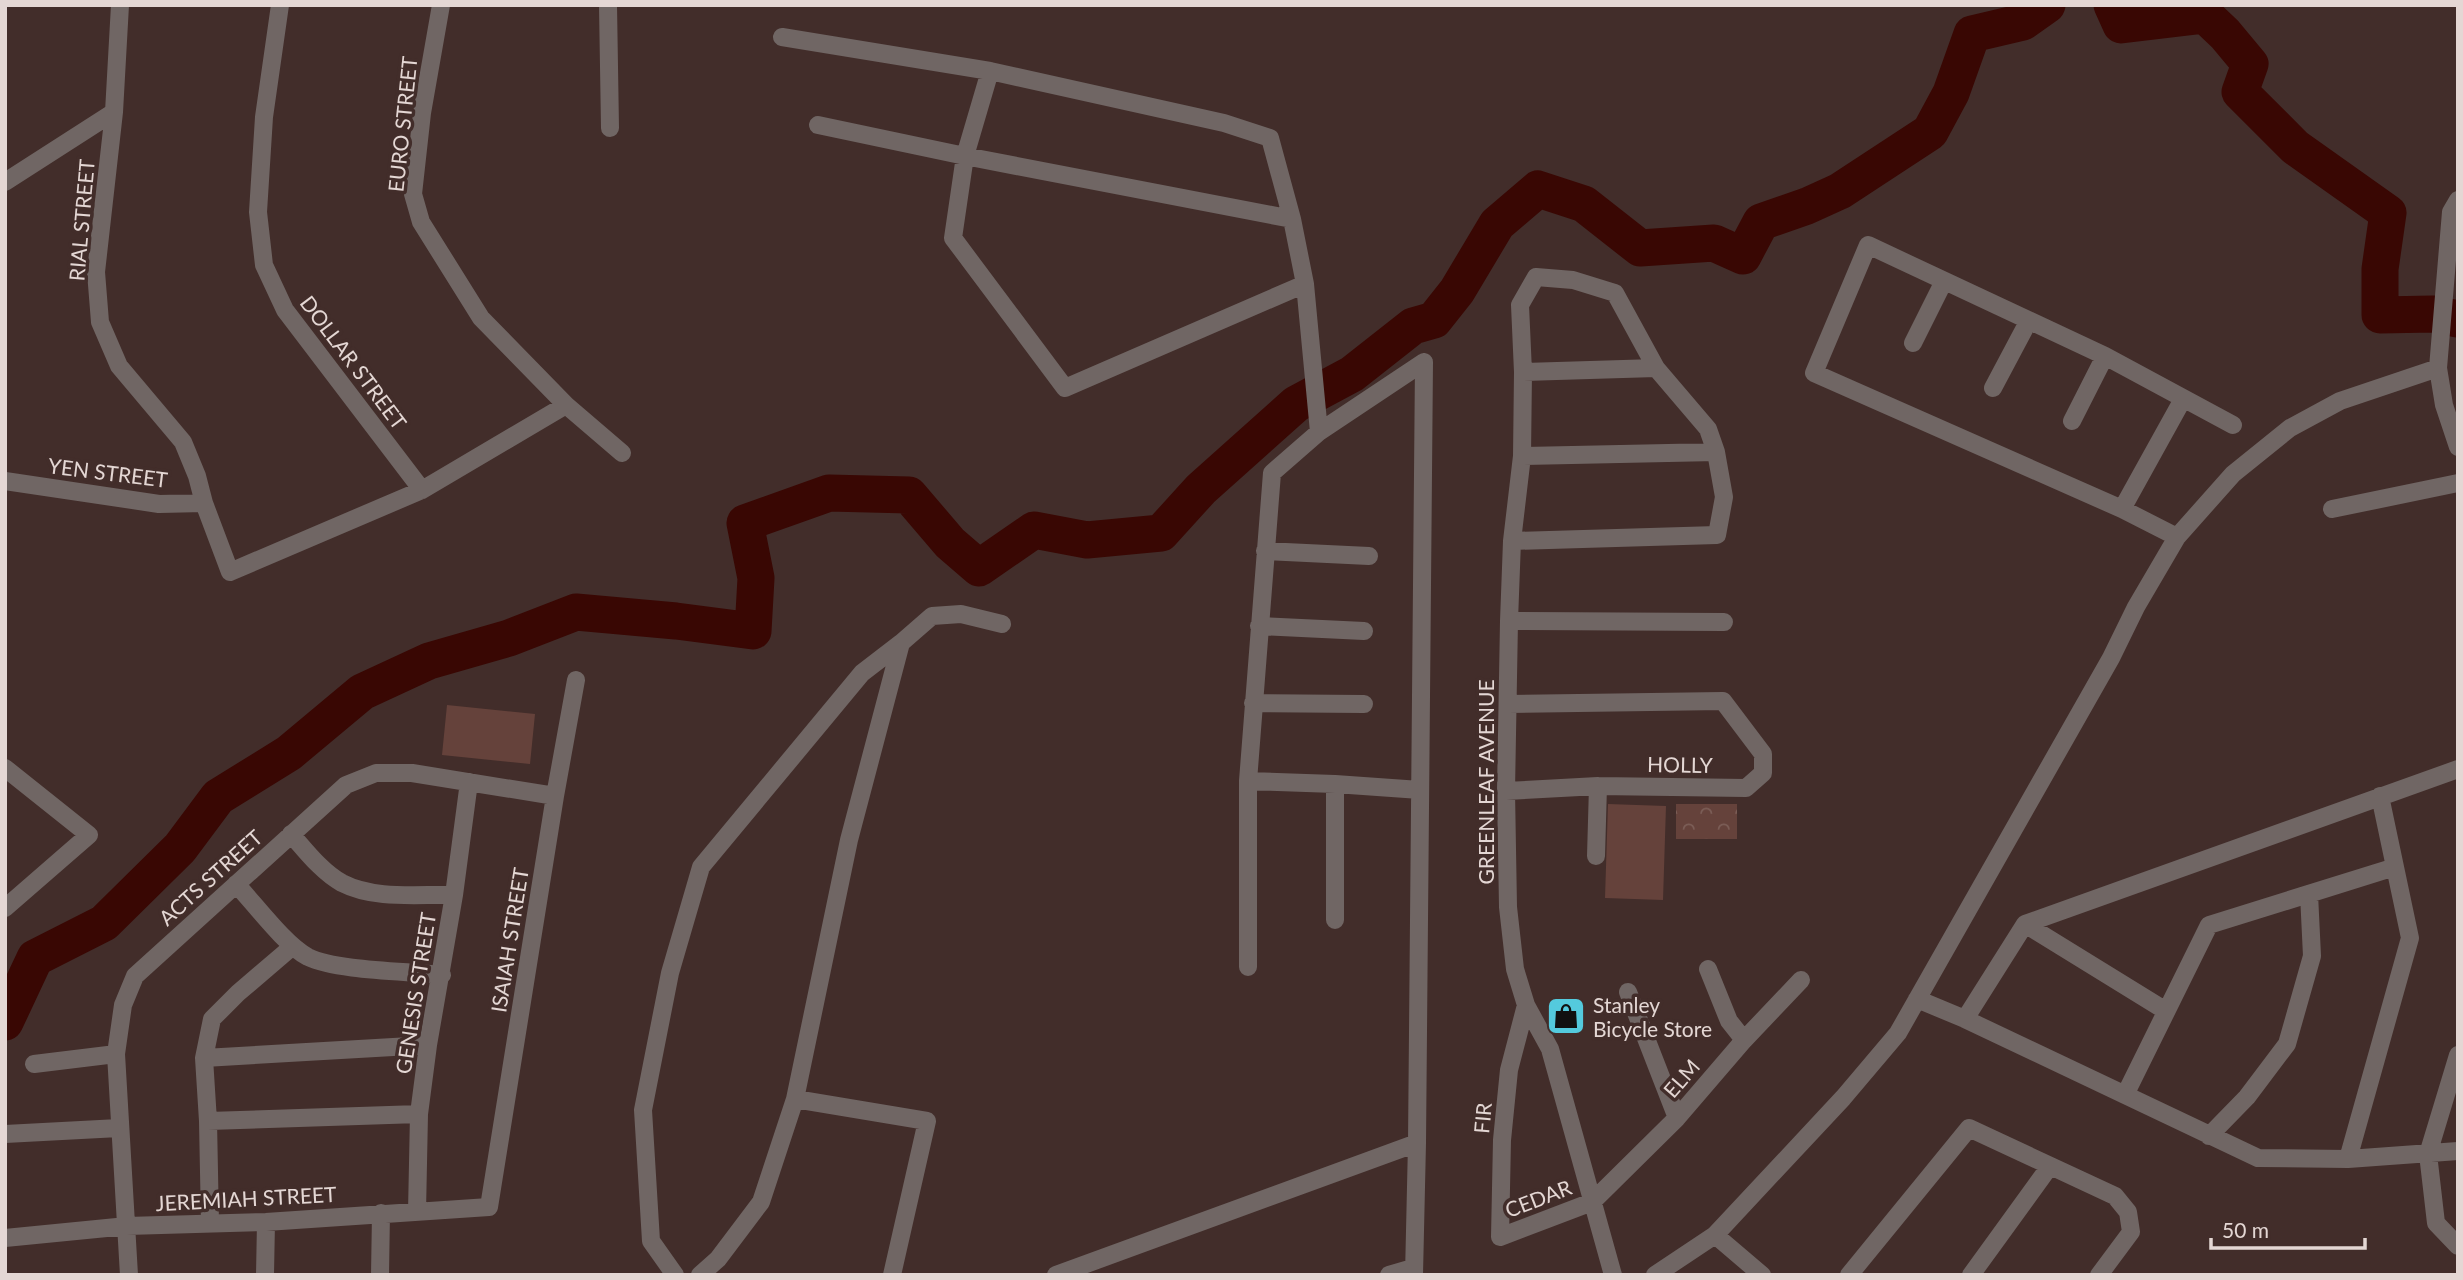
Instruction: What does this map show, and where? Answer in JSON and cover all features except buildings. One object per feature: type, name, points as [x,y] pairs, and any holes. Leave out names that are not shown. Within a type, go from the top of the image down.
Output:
[{"type":"street","name":"RIAL STREET","points":[[120,5],[114,112],[96,272],[100,322],[119,366],[183,442],[230,572],[422,489]]},
{"type":"street","name":"DOLLAR STREET","points":[[280,5],[264,117],[258,212],[264,265],[285,310],[422,489]]},
{"type":"street","name":"EURO STREET","points":[[441,5],[422,113],[413,194],[421,222],[481,318],[566,405],[622,453]]},
{"type":"street","points":[[608,5],[610,128]]},
{"type":"street","points":[[782,37],[990,71],[1224,123],[1270,138],[1292,219],[1305,284],[1318,425]]},
{"type":"street","points":[[990,71],[965,156],[953,238],[1065,388],[1305,284]]},
{"type":"street","points":[[5,182],[114,112]]},
{"type":"street","points":[[818,125],[1292,219]]},
{"type":"street","points":[[2458,200],[2451,212],[2438,368],[2444,405],[2458,447]]},
{"type":"street","points":[[2177,537],[2122,509],[1814,373],[1868,245],[2105,356],[2233,425]]},
{"type":"street","name":"GREENLEAF AVENUE","points":[[1613,1275],[1550,1049],[1526,1005],[1515,969],[1508,907],[1506,791],[1509,621],[1512,541],[1522,456],[1523,372],[1520,305],[1536,278],[1573,280],[1615,293],[1656,368]]},
{"type":"street","points":[[1913,343],[1944,281]]},
{"type":"street","points":[[1993,388],[2028,322]]},
{"type":"street","points":[[2072,421],[2105,356]]},
{"type":"street","points":[[1248,967],[1248,781],[1272,473],[1318,425],[1424,362],[1417,1143],[1413,1271],[1389,1275]]},
{"type":"street","points":[[1512,541],[1717,535],[1724,497],[1716,452],[1708,429],[1656,368],[1523,372]]},
{"type":"street","points":[[1655,1275],[1714,1235],[1843,1098],[1898,1033],[2177,537],[2233,474],[2290,428],[2340,401],[2438,368]]},
{"type":"street","points":[[2122,509],[2183,399]]},
{"type":"street","points":[[422,489],[566,405]]},
{"type":"street","points":[[1522,456],[1716,452]]},
{"type":"street","name":"YEN STREET","points":[[5,481],[159,504],[204,503]]},
{"type":"street","points":[[2332,509],[2458,483]]},
{"type":"street","points":[[1265,551],[1369,556]]},
{"type":"street","points":[[675,1275],[651,1241],[643,1110],[670,973],[701,867],[862,673],[932,617],[961,614],[1002,624]]},
{"type":"street","points":[[1509,621],[1724,622]]},
{"type":"street","points":[[1259,626],[1364,631]]},
{"type":"street","points":[[700,1275],[718,1259],[761,1202],[795,1099],[849,840],[901,643]]},
{"type":"street","name":"ISAIAH STREET","points":[[489,1207],[576,680]]},
{"type":"street","name":"HOLLY","points":[[1506,791],[1598,786],[1746,788],[1763,773],[1763,754],[1723,701],[1508,704]]},
{"type":"street","points":[[1254,703],[1364,704]]},
{"type":"street","points":[[5,768],[89,835],[8,900]]},
{"type":"street","points":[[1965,1019],[2025,924],[2458,769]]},
{"type":"street","name":"ACTS STREET","points":[[129,1275],[116,1054],[123,1005],[135,976],[346,785],[376,773],[412,772],[555,796]]},
{"type":"street","points":[[1248,781],[1420,790]]},
{"type":"street","name":"GENESIS STREET","points":[[417,1212],[419,1114],[469,782]]},
{"type":"street","points":[[1335,784],[1335,920]]},
{"type":"street","points":[[1596,856],[1598,786]]},
{"type":"street","points":[[2348,1159],[2410,937],[2380,796]]},
{"type":"street","points":[[291,834],[341,883],[371,893],[454,895]]},
{"type":"street","points":[[2125,1095],[2209,925],[2395,867]]},
{"type":"street","points":[[236,884],[293,946],[308,957],[333,965],[442,975]]},
{"type":"street","points":[[2209,1136],[2247,1097],[2287,1044],[2312,956],[2309,894]]},
{"type":"street","points":[[2025,924],[2166,1011]]},
{"type":"street","points":[[210,1223],[204,1058],[212,1019],[293,946]]},
{"type":"street","points":[[1708,969],[1729,1021],[1744,1040]]},
{"type":"street","name":"ELM","points":[[1592,1202],[1676,1118],[1801,980]]},
{"type":"street","points":[[1628,992],[1676,1118]]},
{"type":"street","points":[[1917,999],[1965,1019],[2258,1158],[2348,1159],[2458,1151]]},
{"type":"street","name":"FIR","points":[[1500,1237],[1502,1140],[1509,1070],[1526,1005]]},
{"type":"street","points":[[204,1058],[428,1045]]},
{"type":"street","points":[[34,1064],[116,1054]]},
{"type":"street","points":[[2458,1055],[2428,1154],[2436,1223],[2458,1246]]},
{"type":"street","points":[[795,1099],[927,1121],[892,1275]]},
{"type":"street","points":[[208,1121],[419,1114]]},
{"type":"street","points":[[5,1134],[119,1128]]},
{"type":"street","points":[[1849,1275],[1969,1128],[2115,1196],[2128,1212],[2131,1232],[2099,1275]]},
{"type":"street","points":[[1056,1275],[1081,1271],[1417,1143]]},
{"type":"street","points":[[1971,1275],[2050,1166]]},
{"type":"street","name":"CEDAR","points":[[1500,1237],[1592,1202]]},
{"type":"street","name":"JEREMIAH STREET","points":[[5,1238],[127,1226],[266,1222],[489,1207]]},
{"type":"street","points":[[380,1275],[381,1213]]},
{"type":"street","points":[[265,1275],[266,1222]]},
{"type":"street","points":[[1714,1235],[1762,1275]]},
{"type":"green space","points":[[447,705],[535,714],[530,764],[442,755]]},
{"type":"green space","points":[[1608,804],[1666,806],[1663,900],[1605,898]]},
{"type":"green space","points":[[1676,804],[1737,804],[1737,839],[1676,839]]},
{"type":"waterway","points":[[5,1022],[35,958],[104,923],[180,848],[218,797],[289,753],[362,692],[429,661],[509,638],[576,612],[753,631],[756,578],[745,523],[829,493],[909,495],[950,543],[979,568],[1034,530],[1087,540],[1161,533],[1201,489],[1296,404],[1352,374],[1413,326],[1434,320],[1457,291],[1497,224],[1538,189],[1584,204],[1640,248],[1714,243],[1743,256],[1761,222],[1840,191],[1930,132],[1951,93],[1972,34],[2023,22],[2047,5]]},
{"type":"waterway","points":[[2112,5],[2121,25],[2205,15],[2250,64],[2240,92],[2295,147],[2388,213],[2380,269],[2380,315],[2433,314],[2458,319]]},
{"type":"place","name":"Stanley Bicycle Store","points":[[1566,1016]]}]
